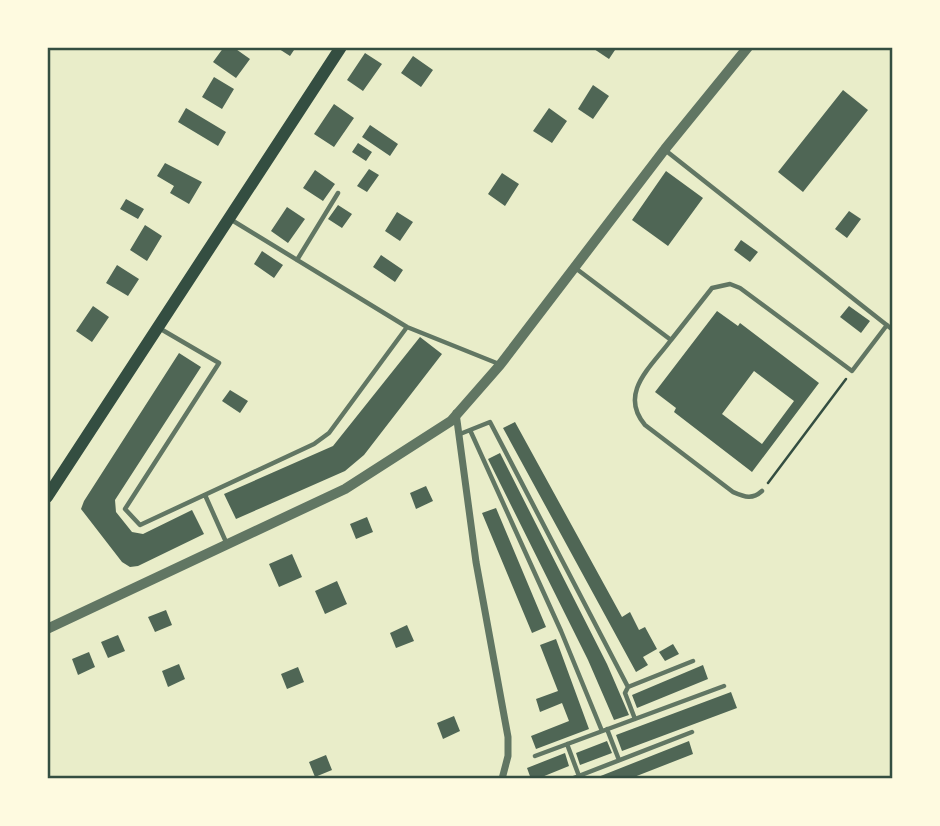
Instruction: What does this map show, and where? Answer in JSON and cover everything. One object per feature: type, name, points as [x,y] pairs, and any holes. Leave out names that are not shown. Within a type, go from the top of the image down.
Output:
[{"type":"main road","points":[[47,497],[341,47]]},
{"type":"street","points":[[47,629],[345,489],[450,421],[500,365],[664,149],[748,47]]},
{"type":"street","points":[[456,413],[476,562],[508,737],[508,756],[502,779]]},
{"type":"lane","points":[[664,149],[893,330]]},
{"type":"lane","points":[[298,260],[338,193]]},
{"type":"lane","points":[[230,218],[407,327],[500,365]]},
{"type":"lane","points":[[574,267],[671,340]]},
{"type":"lane","points":[[762,491],[755,497],[733,492],[645,425],[636,414],[633,402],[636,390],[671,340],[712,288],[730,284],[740,288],[852,371],[887,325]]},
{"type":"lane","points":[[159,328],[219,363],[125,509],[140,525],[313,444],[329,433],[407,327]]},
{"type":"lane","points":[[459,434],[490,422],[628,687]]},
{"type":"lane","points":[[470,430],[619,760]]},
{"type":"lane","points":[[205,495],[227,545]]},
{"type":"lane","points":[[635,719],[625,693],[628,687],[693,661]]},
{"type":"lane","points":[[535,756],[724,686]]},
{"type":"lane","points":[[571,779],[692,732]]},
{"type":"lane","points":[[567,744],[579,776]]},
{"type":"path","points":[[762,491],[852,371]]},
{"type":"building","points":[[224,47],[233,47],[250,59],[236,78],[213,62]]},
{"type":"building","points":[[276,47],[296,47],[290,56]]},
{"type":"building","points":[[591,47],[617,47],[609,59]]},
{"type":"building","points":[[365,53],[382,64],[363,91],[347,80]]},
{"type":"building","points":[[413,56],[433,70],[421,87],[401,73]]},
{"type":"building","points":[[214,77],[234,89],[222,109],[202,97]]},
{"type":"building","points":[[593,85],[609,96],[593,119],[578,109]]},
{"type":"building","points":[[843,90],[868,110],[803,192],[778,172]]},
{"type":"building","points":[[334,104],[354,118],[334,147],[314,134]]},
{"type":"building","points":[[186,108],[226,132],[218,146],[178,122]]},
{"type":"building","points":[[549,108],[567,121],[552,143],[533,131]]},
{"type":"building","points":[[370,125],[398,144],[390,156],[362,137]]},
{"type":"building","points":[[358,143],[372,152],[366,161],[352,152]]},
{"type":"building","points":[[165,163],[202,182],[189,204],[170,193],[174,186],[157,176]]},
{"type":"building","points":[[369,169],[379,175],[367,192],[357,186]]},
{"type":"building","points":[[315,170],[335,184],[323,201],[303,188]]},
{"type":"building","points":[[666,171],[703,198],[668,246],[632,220]]},
{"type":"building","points":[[502,173],[519,184],[505,206],[488,194]]},
{"type":"building","points":[[126,199],[144,209],[138,219],[120,209]]},
{"type":"building","points":[[338,205],[352,214],[342,228],[328,219]]},
{"type":"building","points":[[287,207],[305,219],[288,243],[271,231]]},
{"type":"building","points":[[849,211],[861,219],[847,238],[835,229]]},
{"type":"building","points":[[397,212],[413,222],[400,241],[385,231]]},
{"type":"building","points":[[145,225],[162,236],[147,261],[130,250]]},
{"type":"building","points":[[741,240],[758,252],[750,262],[734,250]]},
{"type":"building","points":[[262,251],[283,265],[274,278],[254,264]]},
{"type":"building","points":[[381,255],[403,270],[395,282],[373,267]]},
{"type":"building","points":[[117,265],[139,279],[128,296],[106,283]]},
{"type":"building","points":[[93,306],[109,317],[92,342],[76,331]]},
{"type":"building","points":[[849,306],[870,321],[861,333],[840,317]]},
{"type":"building","points":[[717,311],[738,326],[740,323],[819,383],[752,472],[674,412],[676,408],[655,392]],"holes":[[[754,371],[794,401],[762,444],[722,414]]]},
{"type":"building","points":[[420,337],[442,354],[364,455],[345,471],[236,519],[224,494],[333,446]]},
{"type":"building","points":[[179,353],[201,367],[115,500],[116,512],[132,532],[143,534],[192,510],[204,534],[138,566],[130,567],[122,562],[81,509]]},
{"type":"building","points":[[230,390],[248,401],[240,413],[222,401]]},
{"type":"building","points":[[515,422],[622,617],[630,612],[639,630],[645,627],[657,649],[643,657],[648,665],[636,672],[503,428]]},
{"type":"building","points":[[500,453],[607,664],[629,715],[614,720],[588,660],[488,459]]},
{"type":"building","points":[[426,486],[433,501],[416,509],[410,493]]},
{"type":"building","points":[[496,508],[546,627],[532,633],[482,513]]},
{"type":"building","points":[[367,517],[373,532],[356,539],[350,524]]},
{"type":"building","points":[[292,554],[302,577],[279,587],[269,564]]},
{"type":"building","points":[[337,581],[347,604],[325,614],[315,591]]},
{"type":"building","points":[[166,610],[172,625],[155,632],[148,617]]},
{"type":"building","points":[[407,625],[414,641],[396,648],[390,633]]},
{"type":"building","points":[[118,635],[125,651],[108,658],[101,642]]},
{"type":"building","points":[[556,639],[589,729],[536,749],[531,736],[569,721],[562,703],[540,712],[536,699],[558,691],[540,645]]},
{"type":"building","points":[[673,644],[679,654],[665,661],[659,652]]},
{"type":"building","points":[[89,652],[95,667],[78,675],[72,659]]},
{"type":"building","points":[[179,664],[185,679],[168,687],[162,671]]},
{"type":"building","points":[[703,665],[708,679],[637,708],[632,695]]},
{"type":"building","points":[[298,667],[304,682],[287,689],[281,674]]},
{"type":"building","points":[[731,692],[737,708],[622,751],[616,735]]},
{"type":"building","points":[[454,716],[460,731],[443,739],[437,723]]},
{"type":"building","points":[[607,741],[612,753],[580,765],[576,753]]},
{"type":"building","points":[[689,741],[693,754],[629,779],[593,779]]},
{"type":"building","points":[[565,753],[569,766],[531,779],[527,768]]},
{"type":"building","points":[[326,755],[332,770],[315,777],[309,762]]}]
